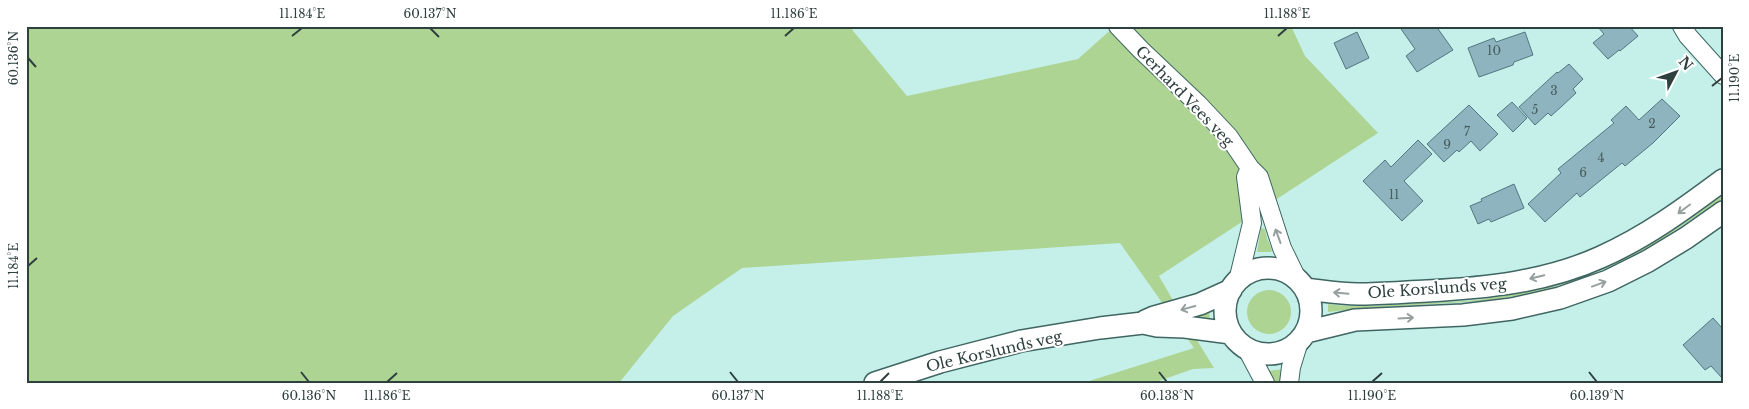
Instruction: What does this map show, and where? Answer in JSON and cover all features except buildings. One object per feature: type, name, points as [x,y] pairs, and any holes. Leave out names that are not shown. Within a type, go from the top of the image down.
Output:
[{"type":"street","name":"Gerhard Vees veg","points":[[1118,26],[1229,137],[1250,168],[1259,177],[1282,248],[1302,285]]},
{"type":"street","points":[[1682,26],[1688,36],[1723,75]]},
{"type":"street","points":[[1235,286],[1252,223],[1246,178],[1250,168]]},
{"type":"street","name":"Ole Korslunds veg","points":[[1302,285],[1358,294],[1464,289],[1511,284],[1552,274],[1600,258],[1637,239],[1673,217],[1723,180]]},
{"type":"street","name":"Ole Korslunds veg","points":[[1303,337],[1355,320],[1463,315],[1512,309],[1560,298],[1608,280],[1648,261],[1686,238],[1723,212]]},
{"type":"street","points":[[1289,383],[1291,367],[1310,322],[1312,311],[1310,300],[1302,285],[1289,274],[1268,268],[1246,274],[1235,286],[1227,300],[1227,322],[1231,333],[1247,349],[1258,353],[1280,353],[1291,348],[1303,337]]},
{"type":"street","name":"Ole Korslunds veg","points":[[1143,323],[1154,317],[1200,304],[1235,286]]},
{"type":"street","name":"Ole Korslunds veg","points":[[875,383],[940,362],[1020,341],[1100,328],[1143,323],[1231,333]]},
{"type":"street","points":[[1247,349],[1265,383]]},
{"type":"green space","points":[[26,26],[849,26],[907,96],[1078,59],[1115,26],[1291,26],[1305,56],[1378,133],[1159,276],[1182,316],[1209,309],[1210,320],[1184,319],[1214,368],[1193,369],[1153,383],[1083,383],[1194,348],[1120,243],[742,268],[673,316],[619,383],[26,383]]},
{"type":"green space","points":[[1723,195],[1723,198],[1655,244],[1616,264],[1574,281],[1522,295],[1482,301],[1328,312],[1328,304],[1374,306],[1468,301],[1528,291],[1550,285],[1592,271],[1633,253],[1689,220]]},
{"type":"green space","points":[[1261,228],[1265,229],[1271,252],[1257,252]]},
{"type":"green space","points":[[1273,290],[1285,296],[1290,303],[1290,321],[1285,328],[1278,333],[1265,334],[1253,328],[1248,321],[1247,308],[1253,296],[1260,291]]},
{"type":"green space","points":[[1283,369],[1281,383],[1272,383],[1268,371]]}]
